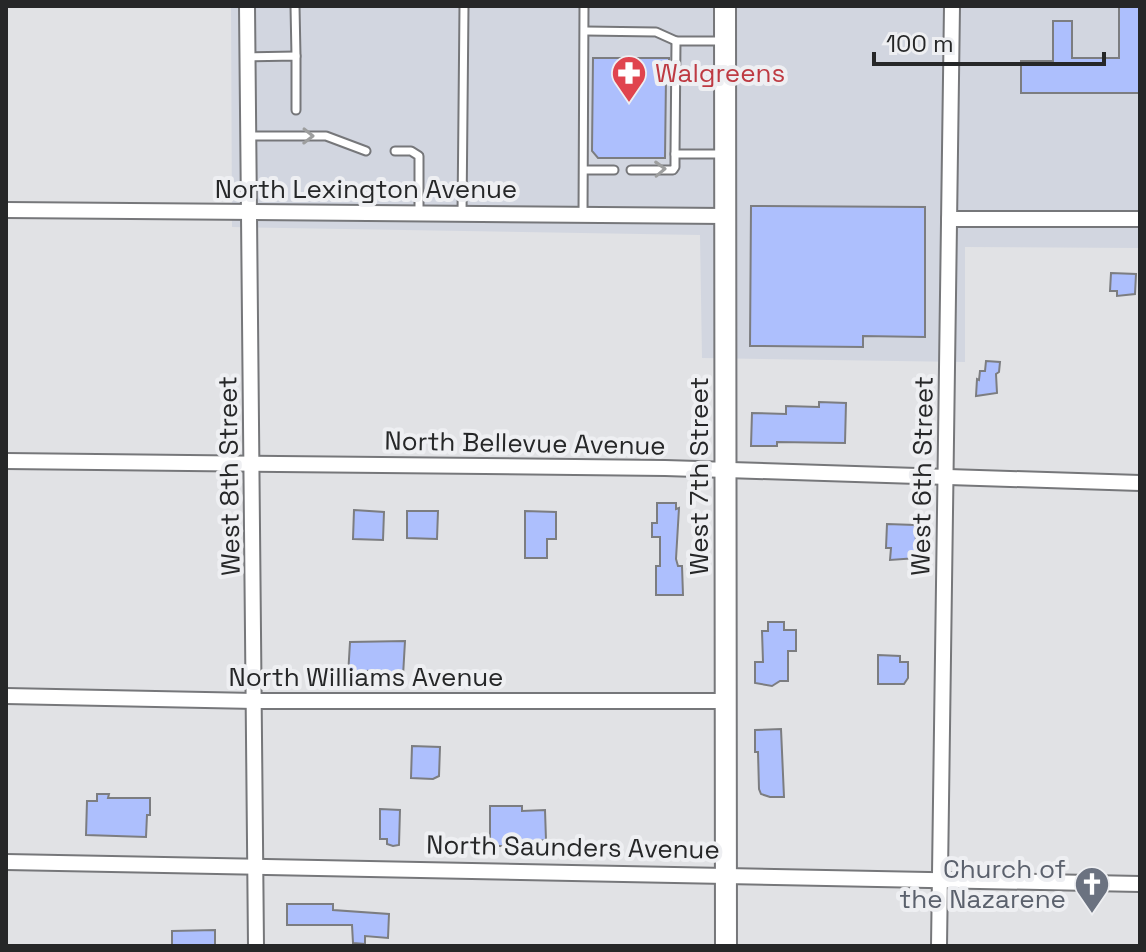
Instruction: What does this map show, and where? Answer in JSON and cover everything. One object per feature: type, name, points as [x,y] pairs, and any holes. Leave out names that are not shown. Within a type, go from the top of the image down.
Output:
[{"type":"main road","name":"West 7th Street","points":[[725,6],[726,946]]},
{"type":"street","name":"West 8th Street","points":[[247,6],[256,946]]},
{"type":"street","name":"West 6th Street","points":[[939,946],[952,6]]},
{"type":"street","name":"North Lexington Avenue","points":[[6,210],[725,216]]},
{"type":"street","points":[[949,219],[1140,219]]},
{"type":"street","name":"North Bellevue Avenue","points":[[6,461],[725,470],[1140,483]]},
{"type":"street","name":"North Williams Avenue","points":[[6,696],[255,701],[725,701]]},
{"type":"street","name":"North Saunders Avenue","points":[[6,862],[1140,884]]},
{"type":"lane","points":[[295,6],[296,110]]},
{"type":"lane","points":[[462,214],[464,6]]},
{"type":"lane","points":[[583,215],[584,6]]},
{"type":"lane","points":[[586,31],[656,32],[676,41],[725,41]]},
{"type":"lane","points":[[631,170],[673,170],[676,41]]},
{"type":"lane","points":[[247,57],[296,56]]},
{"type":"lane","points":[[248,136],[326,136],[366,151]]},
{"type":"lane","points":[[395,151],[411,151],[419,156],[419,213]]},
{"type":"lane","points":[[675,154],[725,154]]},
{"type":"lane","points":[[584,170],[614,170]]},
{"type":"shaded area","points":[[231,6],[1140,6],[1140,248],[965,247],[965,362],[702,358],[700,235],[232,227]]},
{"type":"building","points":[[1119,6],[1140,6],[1140,93],[1021,93],[1021,61],[1053,61],[1053,21],[1072,21],[1072,58],[1119,58]]},
{"type":"building","points":[[593,58],[669,58],[665,158],[598,158],[592,151]]},
{"type":"building","points":[[751,206],[925,207],[925,337],[863,336],[863,347],[750,346]]},
{"type":"building","points":[[1111,273],[1136,274],[1135,294],[1117,296],[1117,291],[1110,291]]},
{"type":"building","points":[[986,361],[1000,362],[996,374],[997,393],[976,396],[977,379],[980,371],[985,371]]},
{"type":"building","points":[[819,402],[846,403],[845,443],[777,442],[777,446],[751,446],[752,413],[786,414],[786,406],[819,407]]},
{"type":"building","points":[[657,503],[676,503],[676,509],[679,508],[676,559],[678,566],[682,566],[683,595],[656,595],[660,537],[652,537],[652,523],[657,523]]},
{"type":"building","points":[[354,510],[384,512],[383,540],[353,539]]},
{"type":"building","points":[[407,511],[438,511],[437,539],[407,538]]},
{"type":"building","points":[[525,511],[556,512],[556,539],[547,539],[547,558],[525,558]]},
{"type":"building","points":[[887,524],[915,525],[917,558],[890,560],[891,548],[886,548]]},
{"type":"building","points":[[768,622],[784,622],[784,630],[796,630],[796,651],[788,651],[788,681],[772,686],[755,683],[755,662],[763,662],[762,631],[768,631]]},
{"type":"building","points":[[405,641],[403,676],[368,671],[368,675],[348,676],[350,642]]},
{"type":"building","points":[[878,655],[900,656],[900,662],[908,662],[908,678],[904,684],[878,684]]},
{"type":"building","points":[[781,729],[784,797],[770,797],[761,794],[759,789],[755,730]]},
{"type":"building","points":[[412,746],[440,747],[439,776],[433,779],[411,778]]},
{"type":"building","points":[[97,794],[109,794],[108,798],[150,798],[146,837],[86,835],[87,801],[97,801]]},
{"type":"building","points":[[490,806],[522,806],[522,811],[545,810],[546,840],[538,841],[538,845],[532,847],[511,842],[511,846],[490,846]]},
{"type":"building","points":[[380,809],[400,810],[399,845],[393,846],[387,844],[387,839],[380,839]]},
{"type":"building","points":[[287,904],[333,904],[333,910],[389,914],[388,938],[365,936],[365,944],[353,943],[352,925],[287,925]]},
{"type":"building","points":[[215,930],[215,946],[172,946],[172,931]]},
{"type":"place","name":"Walgreens","points":[[629,104]]},
{"type":"place","name":"Church of the Nazarene","points":[[1092,915]]}]
